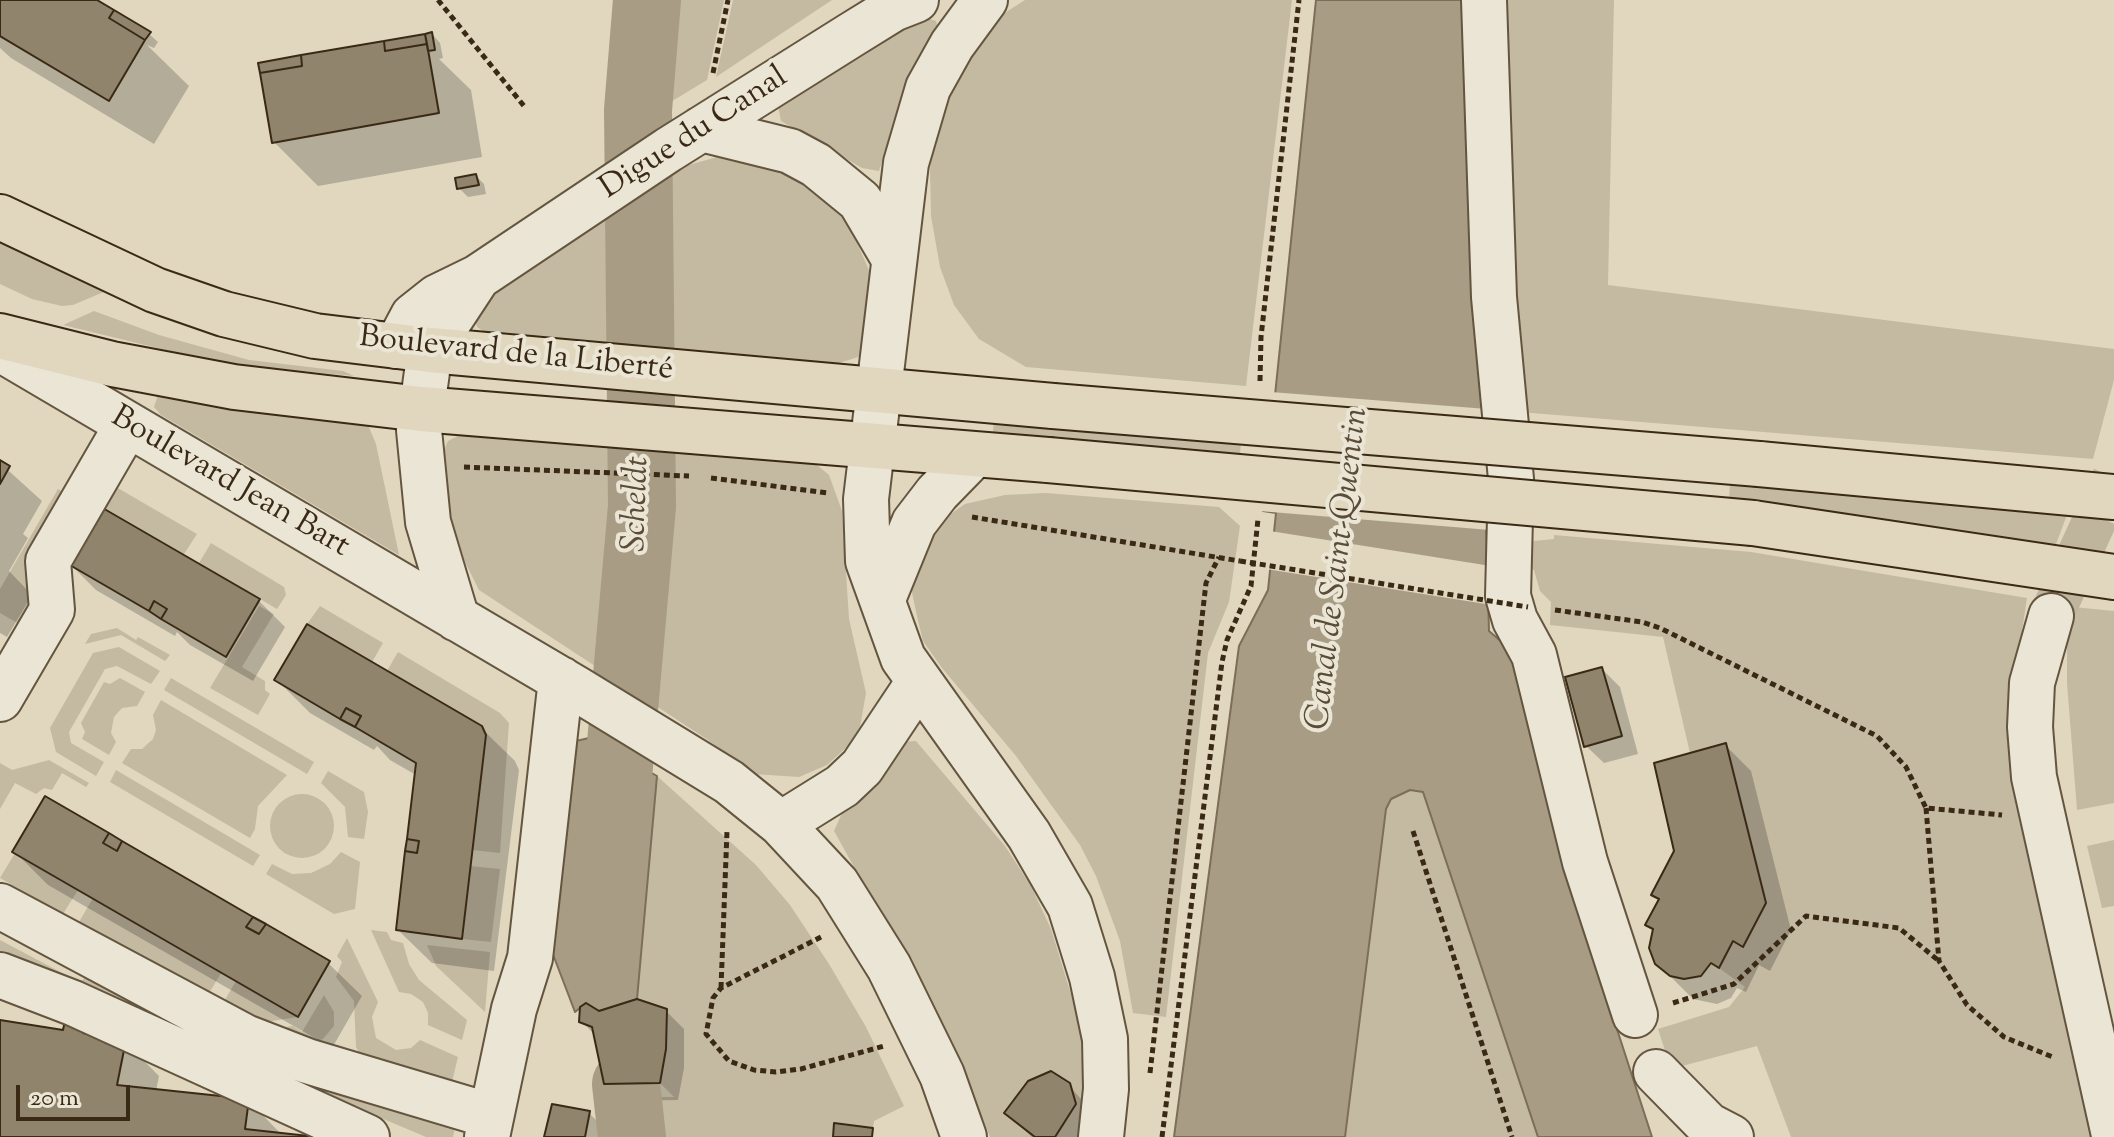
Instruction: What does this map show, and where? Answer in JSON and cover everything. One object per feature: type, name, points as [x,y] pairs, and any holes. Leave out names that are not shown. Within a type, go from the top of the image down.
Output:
[{"type":"main road","name":"Boulevard de la Liberté","points":[[0,217],[92,263],[224,314],[315,336],[702,375],[2114,497]]},
{"type":"main road","name":"Boulevard de la Liberté","points":[[0,336],[112,364],[234,387],[421,409],[1048,460],[1753,523],[2114,577]]},
{"type":"street","name":"Digue du Canal","points":[[413,348],[478,277],[685,140],[893,9],[916,0]]},
{"type":"street","points":[[985,0],[958,36],[928,88],[906,163],[871,446],[866,499],[868,561],[893,636],[918,683],[1029,835],[1070,906],[1092,977],[1105,1039],[1106,1089],[1101,1137]]},
{"type":"street","points":[[1484,0],[1494,297],[1511,479],[1508,596],[1515,620],[1534,655],[1585,862],[1635,1015]]},
{"type":"street","points":[[685,140],[777,147],[816,165],[860,201],[893,257]]},
{"type":"street","points":[[413,348],[421,409],[420,451],[428,522],[457,619]]},
{"type":"street","name":"Boulevard Jean Bart","points":[[0,349],[569,684],[729,782],[781,824],[837,884],[860,918],[923,1035],[964,1137]]},
{"type":"street","points":[[0,699],[52,610],[48,561],[127,425]]},
{"type":"street","points":[[883,599],[914,523],[974,455]]},
{"type":"street","points":[[2051,616],[2032,683],[2034,777],[2114,1135]]},
{"type":"street","points":[[781,824],[842,786],[862,767],[918,683]]},
{"type":"street","points":[[0,906],[245,1037],[489,1127],[516,999],[530,958],[569,684]]},
{"type":"street","points":[[0,975],[73,1003],[367,1137]]},
{"type":"street","points":[[1656,1072],[1708,1125],[1731,1137]]},
{"type":"path","points":[[438,0],[524,106]]},
{"type":"path","points":[[685,140],[728,0]]},
{"type":"path","points":[[1260,386],[1261,337],[1299,0]]},
{"type":"path","points":[[578,473],[701,476],[866,499]]},
{"type":"path","points":[[924,509],[1528,607],[1642,622],[1660,628],[1877,736],[1906,767],[1926,808],[1939,961]]},
{"type":"path","points":[[1162,1137],[1222,662],[1227,640],[1251,586],[1258,511]]},
{"type":"path","points":[[1150,1075],[1206,583],[1219,557]]},
{"type":"path","points":[[721,988],[729,782]]},
{"type":"path","points":[[1926,808],[2042,818]]},
{"type":"path","points":[[1413,831],[1512,1137]]},
{"type":"path","points":[[1635,1015],[1734,984],[1806,916],[1899,928],[1939,961],[1967,1005],[2004,1037],[2041,1055],[2064,1060]]},
{"type":"path","points":[[860,918],[721,988],[713,998],[706,1034],[729,1061],[754,1070],[801,1069],[923,1035]]},
{"type":"shaded area","points":[[672,0],[724,0],[707,80],[659,109],[670,46]]},
{"type":"shaded area","points":[[733,0],[832,0],[716,77]]},
{"type":"shaded area","points":[[1025,0],[1292,0],[1246,386],[1026,367],[979,339],[954,305],[940,267],[931,216],[930,170],[935,129],[947,91],[992,21]]},
{"type":"shaded area","points":[[1472,0],[1614,0],[1608,285],[2114,349],[2114,380],[2093,459],[1483,409]]},
{"type":"shaded area","points":[[927,18],[936,21],[938,28],[903,90],[879,171],[862,168],[781,121],[778,106],[873,44]]},
{"type":"shaded area","points":[[717,157],[736,158],[793,174],[824,195],[848,222],[871,275],[865,350],[858,357],[836,364],[670,349],[668,171]]},
{"type":"shaded area","points":[[609,211],[612,344],[485,332],[477,327],[475,318],[485,300],[500,286]]},
{"type":"shaded area","points":[[0,232],[106,291],[73,305],[62,306],[32,299],[0,284]]},
{"type":"shaded area","points":[[94,311],[159,335],[249,360],[343,371],[354,376],[248,366],[182,354],[63,325]]},
{"type":"shaded area","points":[[158,395],[366,420],[376,444],[399,555],[161,415],[154,407]]},
{"type":"shaded area","points":[[994,417],[1241,440],[1240,456],[993,433]]},
{"type":"shaded area","points":[[492,432],[802,459],[817,465],[829,475],[842,511],[849,619],[866,693],[860,727],[849,745],[827,765],[799,777],[753,774],[708,740],[479,590],[465,562],[448,509],[443,452],[448,441],[458,436]]},
{"type":"shaded area","points":[[1730,482],[2068,512],[2055,547],[1729,499]]},
{"type":"shaded area","points":[[116,487],[197,534],[184,554],[105,508]]},
{"type":"shaded area","points":[[58,489],[72,497],[21,625],[0,613],[0,589]]},
{"type":"shaded area","points":[[1046,493],[1219,507],[1240,526],[1229,602],[1208,653],[1166,1017],[1133,1013],[1120,941],[1096,876],[1080,845],[1016,756],[942,668],[923,641],[916,612],[910,582],[926,531],[965,504],[1005,495]]},
{"type":"shaded area","points":[[1554,535],[1751,552],[2027,598],[2010,710],[2102,1137],[1791,1137],[1757,1046],[1671,1069],[1658,1029],[1729,1007],[1745,987],[1719,968],[1733,941],[1743,946],[1766,903],[1726,743],[1690,753],[1663,637],[1550,625],[1551,602],[1540,591],[1534,570],[1528,566],[1524,542],[1554,539]]},
{"type":"shaded area","points":[[211,543],[284,587],[286,595],[277,609],[199,563]]},
{"type":"shaded area","points":[[259,606],[274,614],[242,667],[265,681],[265,690],[270,694],[258,715],[210,688]]},
{"type":"shaded area","points":[[320,606],[383,643],[372,662],[307,624]]},
{"type":"shaded area","points":[[2073,607],[2114,611],[2114,803],[2077,810],[2067,683],[2067,641]]},
{"type":"shaded area","points":[[117,628],[170,655],[165,661],[121,635],[85,644],[91,634]]},
{"type":"shaded area","points":[[119,647],[160,671],[151,684],[117,666],[105,669],[69,732],[71,743],[104,762],[96,776],[56,752],[50,728],[93,653]]},
{"type":"shaded area","points":[[398,652],[500,713],[509,723],[500,853],[472,850],[486,735],[482,726],[387,671]]},
{"type":"shaded area","points":[[120,678],[145,692],[137,706],[122,708],[114,717],[111,733],[116,742],[109,755],[82,739],[85,732],[81,723],[104,682],[110,684]]},
{"type":"shaded area","points":[[171,678],[314,762],[307,774],[164,690]]},
{"type":"shaded area","points":[[161,700],[287,775],[258,806],[255,829],[250,838],[122,763],[131,749],[142,749],[153,739],[156,730],[153,715]]},
{"type":"shaded area","points":[[916,741],[1005,846],[1031,886],[1051,929],[1081,1027],[1084,1113],[1081,1137],[990,1137],[950,1039],[834,831],[842,813],[871,790],[900,742]]},
{"type":"shaded area","points":[[49,760],[89,783],[86,787],[62,773],[52,790],[44,788],[36,794],[15,783],[0,809],[0,763],[12,770]]},
{"type":"shaded area","points":[[116,770],[260,855],[253,866],[110,782]]},
{"type":"shaded area","points":[[328,771],[364,792],[368,812],[364,839],[348,837],[345,807],[321,783]]},
{"type":"shaded area","points":[[657,776],[756,865],[790,905],[829,964],[866,1027],[904,1106],[874,1121],[873,1128],[835,1123],[833,1137],[656,1137],[661,1097],[674,1097],[660,1083],[666,1049],[667,1010],[637,999]]},
{"type":"shaded area","points":[[1401,791],[1423,791],[1538,1137],[1345,1137],[1386,809],[1391,799]]},
{"type":"shaded area","points":[[296,794],[308,794],[325,803],[332,814],[332,838],[325,849],[308,858],[296,858],[284,853],[275,844],[270,832],[270,820],[275,808],[284,799]]},
{"type":"shaded area","points":[[2114,840],[2114,906],[2102,908],[2087,846]]},
{"type":"shaded area","points":[[341,852],[360,862],[355,909],[334,914],[266,874],[272,864],[292,874],[311,873],[330,864]]},
{"type":"shaded area","points":[[15,853],[78,890],[63,914],[0,878]]},
{"type":"shaded area","points":[[470,866],[500,869],[491,942],[462,939]]},
{"type":"shaded area","points":[[93,898],[221,973],[208,995],[79,922]]},
{"type":"shaded area","points":[[371,930],[387,932],[391,940],[403,943],[409,964],[419,980],[467,1020],[462,1040],[428,1025],[428,1013],[423,1002],[411,994],[399,992]]},
{"type":"shaded area","points":[[347,938],[378,1002],[372,1017],[376,1038],[396,1050],[411,1048],[420,1040],[458,1057],[450,1090],[361,1056],[356,1047],[354,1001],[336,977],[342,962],[337,956]]},
{"type":"shaded area","points":[[0,940],[81,983],[89,970],[456,1122],[453,1137],[426,1137],[135,1014],[0,963]]},
{"type":"shaded area","points":[[427,945],[490,952],[485,1012],[436,966]]},
{"type":"shaded area","points":[[236,981],[298,1017],[259,1023],[223,1003]]},
{"type":"shaded area","points":[[324,995],[334,1012],[334,1026],[323,1039],[316,1041],[265,1030],[293,1026],[302,1032]]},
{"type":"water","points":[[624,0],[672,0],[670,45],[659,109],[613,139]]},
{"type":"water","name":"Canal de Saint-Quentin","points":[[1316,0],[1472,0],[1489,631],[1517,655],[1576,903],[1652,1137],[1538,1137],[1423,792],[1410,790],[1391,799],[1386,809],[1345,1137],[1174,1137],[1239,646],[1268,590],[1276,513],[1263,511]]},
{"type":"water","points":[[669,194],[670,336],[611,331],[609,231]]},
{"type":"water","points":[[613,492],[667,494],[665,533],[611,530]]},
{"type":"water","points":[[610,562],[663,564],[650,702],[603,672]]},
{"type":"water","points":[[589,738],[657,776],[637,999],[599,1011],[586,1003],[575,1012],[549,944],[576,741]]},
{"type":"pier","points":[[1271,392],[1487,409],[1490,530],[1259,511]]},
{"type":"pier","points":[[612,488],[667,490],[671,495],[609,492]]},
{"type":"pier","points":[[1270,531],[1491,566],[1492,605],[1266,569]]},
{"type":"building","points":[[0,0],[97,0],[114,10],[109,18],[145,40],[109,101],[0,36]]},
{"type":"building","points":[[114,10],[151,32],[145,40],[109,18]]},
{"type":"building","points":[[432,32],[435,50],[428,51],[425,34]]},
{"type":"building","points":[[425,34],[427,44],[385,51],[384,41]]},
{"type":"building","points":[[384,41],[385,51],[427,44],[439,113],[272,143],[260,73],[302,66],[301,55]]},
{"type":"building","points":[[301,55],[302,66],[260,73],[258,63]]},
{"type":"building","points":[[476,174],[479,185],[457,189],[455,178]]},
{"type":"building","points":[[0,460],[10,466],[0,484]]},
{"type":"building","points":[[101,507],[260,599],[226,657],[161,619],[167,609],[154,601],[149,611],[68,564]]},
{"type":"building","points":[[154,601],[167,609],[161,619],[149,611]]},
{"type":"building","points":[[307,624],[482,726],[486,735],[462,939],[396,930],[405,851],[417,853],[419,841],[407,839],[416,763],[355,727],[361,716],[346,708],[340,719],[274,680]]},
{"type":"building","points":[[1602,667],[1622,736],[1584,747],[1565,677]]},
{"type":"building","points":[[346,708],[361,716],[355,727],[340,719]]},
{"type":"building","points":[[1726,743],[1766,903],[1743,947],[1733,941],[1719,968],[1711,963],[1701,976],[1684,979],[1670,976],[1655,964],[1649,948],[1653,929],[1645,925],[1659,899],[1651,895],[1674,851],[1654,763]]},
{"type":"building","points":[[45,796],[109,833],[103,843],[117,851],[122,841],[253,917],[246,927],[259,934],[266,924],[330,961],[298,1017],[12,852]]},
{"type":"building","points":[[109,833],[122,841],[117,851],[103,843]]},
{"type":"building","points":[[407,839],[419,841],[417,853],[405,851]]},
{"type":"building","points":[[253,917],[266,924],[259,934],[246,927]]},
{"type":"building","points":[[637,999],[667,1009],[666,1049],[660,1083],[604,1084],[592,1027],[579,1022],[580,1007],[586,1003],[599,1011]]},
{"type":"building","points":[[66,1016],[87,1020],[83,1033],[126,1040],[117,1085],[249,1099],[245,1129],[318,1137],[0,1137],[0,1020],[63,1030]]},
{"type":"building","points":[[1051,1071],[1070,1083],[1076,1104],[1055,1137],[1035,1137],[1004,1113],[1028,1081]]},
{"type":"building","points":[[552,1104],[590,1111],[585,1137],[544,1137]]},
{"type":"building","points":[[834,1123],[873,1128],[872,1137],[833,1137]]},
{"type":"waterway","name":"Scheldt","points":[[612,845],[642,506],[638,110],[647,0]]},
{"type":"waterway","name":"Scheldt","points":[[626,1084],[632,1137]]},
{"type":"tunnel","points":[[2051,616],[2114,478]]}]
